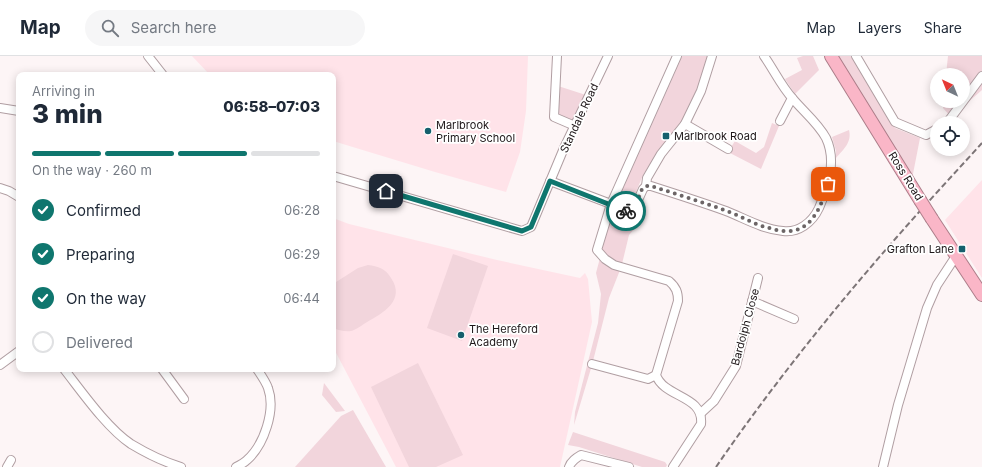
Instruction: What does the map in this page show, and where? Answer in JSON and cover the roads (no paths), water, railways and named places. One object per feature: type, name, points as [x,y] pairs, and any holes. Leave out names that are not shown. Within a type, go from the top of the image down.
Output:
[{"type":"highway","name":"Ross Road","points":[[831,56],[932,219],[982,295]]},
{"type":"street","points":[[148,56],[161,72]]},
{"type":"street","points":[[557,56],[554,117],[575,126]]},
{"type":"street","name":"Standale Road","points":[[336,177],[522,231],[531,227],[550,181],[608,56]]},
{"type":"street","points":[[673,467],[701,424],[701,413],[695,405],[664,386],[658,381],[656,375],[678,301],[678,294],[675,286],[669,281],[614,265],[605,259],[598,250],[611,204],[677,56]]},
{"type":"street","points":[[550,181],[611,204],[624,212],[630,211],[636,204],[642,189],[646,186],[647,178],[661,154],[684,124],[701,91],[712,56]]},
{"type":"street","points":[[646,186],[651,186],[726,211],[768,228],[794,231],[809,222],[817,212],[824,195],[830,172],[830,150],[826,138],[792,98],[764,56]]},
{"type":"street","points":[[856,56],[895,122],[926,135],[930,133]]},
{"type":"street","points":[[952,116],[982,76]]},
{"type":"street","points":[[780,121],[792,98]]},
{"type":"street","points":[[0,108],[16,111]]},
{"type":"street","points":[[684,124],[728,149]]},
{"type":"street","points":[[0,188],[16,195]]},
{"type":"street","points":[[883,467],[898,405],[927,308],[937,285],[956,256]]},
{"type":"street","name":"Bardolph Close","points":[[701,413],[714,401],[736,366],[758,278]]},
{"type":"street","points":[[752,301],[794,319]]},
{"type":"street","points":[[0,365],[16,353]]},
{"type":"street","points":[[592,364],[648,379],[656,375]]},
{"type":"street","points":[[66,372],[108,423],[131,443],[169,463],[181,467]]},
{"type":"street","points":[[164,372],[184,399]]},
{"type":"street","points":[[236,467],[247,460],[258,446],[267,427],[270,410],[268,388],[259,372]]},
{"type":"street","points":[[569,467],[575,458],[581,455],[629,467]]},
{"type":"railway","points":[[716,467],[758,408],[825,321],[896,238],[982,143]]},
{"type":"place","name":"Marlbrook Primary School","points":[[428,131]]},
{"type":"place","name":"Marlbrook Road","points":[[666,136]]},
{"type":"place","name":"Grafton Lane","points":[[962,249]]},
{"type":"place","name":"The Hereford Academy","points":[[461,335]]}]
